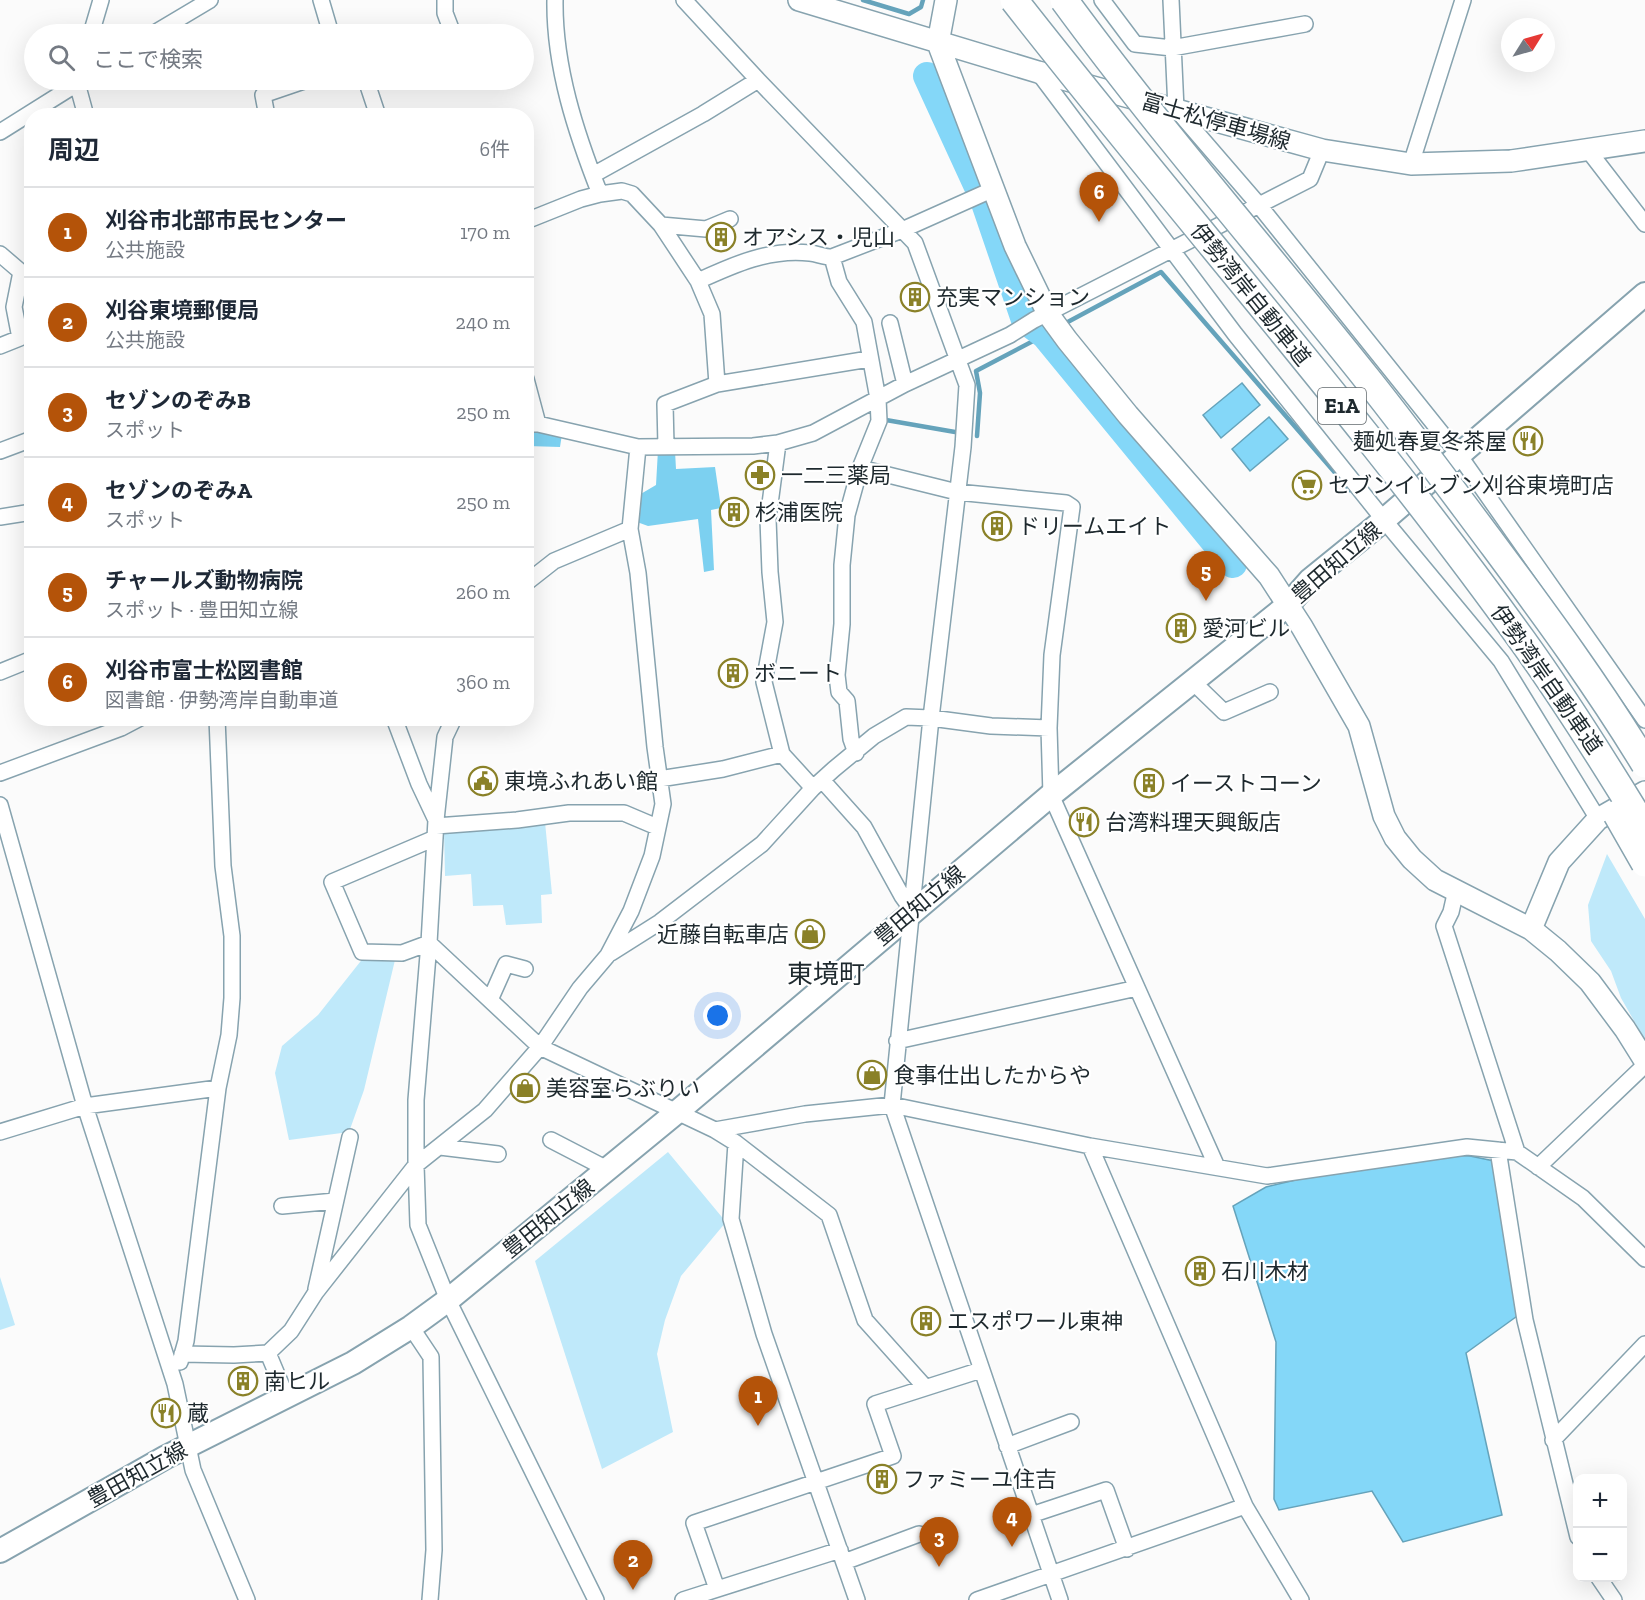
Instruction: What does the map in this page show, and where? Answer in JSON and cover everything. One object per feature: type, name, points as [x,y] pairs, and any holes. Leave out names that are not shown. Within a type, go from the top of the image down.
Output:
[{"type":"highway","name":"伊勢湾岸自動車道","points":[[1014,0],[1420,504],[1523,642],[1599,754],[1645,829]]},
{"type":"highway","name":"伊勢湾岸自動車道","points":[[1064,0],[1161,127],[1369,381],[1529,594],[1624,729],[1645,764]]},
{"type":"highway","points":[[1420,504],[1587,758],[1645,862]]},
{"type":"main road","name":"豊田知立線","points":[[0,1551],[166,1456],[353,1363],[411,1327],[448,1300],[677,1112],[912,910],[1288,605],[1310,580],[1384,520],[1645,294]]},
{"type":"street","points":[[94,24],[101,0]]},
{"type":"street","points":[[170,24],[210,0]]},
{"type":"street","points":[[321,0],[328,24]]},
{"type":"street","points":[[445,0],[445,13],[449,24]]},
{"type":"street","points":[[555,0],[554,20],[565,89],[576,129],[600,195]]},
{"type":"street","points":[[684,0],[915,243],[967,385],[963,447],[931,718],[892,1104],[1060,1600]]},
{"type":"street","name":"富士松停車場線","points":[[799,0],[1038,72],[1322,150],[1411,164],[1511,161],[1645,141]]},
{"type":"street","points":[[946,0],[938,43],[991,192],[1016,246],[1041,317],[1066,340],[1128,415],[1269,576],[1338,687],[1359,726],[1384,816],[1395,838],[1412,859],[1435,880],[1531,929],[1590,982],[1625,1029],[1645,1063],[1538,1167]]},
{"type":"street","points":[[1102,0],[1135,44],[1172,48],[1305,24]]},
{"type":"street","points":[[1171,0],[1176,109],[1258,204],[1459,455],[1645,720]]},
{"type":"street","points":[[1411,164],[1463,0]]},
{"type":"street","points":[[1038,72],[1235,334],[1501,661],[1598,819]]},
{"type":"street","points":[[593,175],[704,114],[758,80]]},
{"type":"street","points":[[37,108],[65,90]]},
{"type":"street","points":[[81,90],[84,108]]},
{"type":"street","points":[[265,108],[263,95],[278,90]]},
{"type":"street","points":[[369,90],[375,108]]},
{"type":"street","points":[[0,132],[24,117]]},
{"type":"street","points":[[534,424],[638,447],[753,446],[778,443],[813,433],[906,384],[1011,335],[1041,317],[1310,179],[1322,150]]},
{"type":"street","points":[[1588,150],[1645,224]]},
{"type":"street","points":[[534,218],[581,199],[622,191],[632,194],[661,225],[698,281],[712,314],[717,384]]},
{"type":"street","points":[[698,281],[735,264],[767,254],[810,253],[822,257],[832,256],[902,230],[991,192]]},
{"type":"street","points":[[661,225],[706,229],[730,219]]},
{"type":"street","points":[[0,254],[24,270]]},
{"type":"street","points":[[832,256],[838,282],[864,322],[878,399],[879,421],[860,468],[847,515],[842,565],[842,624],[837,675],[839,692],[847,701],[851,739],[856,753]]},
{"type":"street","points":[[0,346],[20,338],[14,307],[24,283]]},
{"type":"street","points":[[890,323],[906,384]]},
{"type":"street","points":[[666,446],[665,404],[717,384],[869,359]]},
{"type":"street","points":[[0,451],[24,442]]},
{"type":"street","points":[[778,443],[768,519],[775,622],[764,682],[782,754],[864,827],[912,910]]},
{"type":"street","points":[[182,1354],[268,1353],[291,1331],[316,1292],[416,1166],[485,1110],[540,1047],[580,988],[608,955],[631,911],[652,856],[663,804],[638,573],[630,529],[638,447]]},
{"type":"street","points":[[860,468],[957,492],[1066,504],[1072,507],[1052,655],[1049,728],[1051,795],[1217,1167]]},
{"type":"street","points":[[0,517],[24,513]]},
{"type":"street","points":[[534,577],[554,561],[630,529]]},
{"type":"street","points":[[0,672],[24,662]]},
{"type":"street","points":[[1193,682],[1224,712],[1270,692]]},
{"type":"street","points":[[608,955],[660,922],[762,844],[818,784],[874,736],[906,717],[991,726],[1049,728]]},
{"type":"street","points":[[0,773],[125,726]]},
{"type":"street","points":[[175,1384],[186,1341],[218,1089],[229,1035],[232,936],[223,866],[217,726]]},
{"type":"street","points":[[397,726],[435,828]]},
{"type":"street","points":[[450,726],[445,737],[435,828],[429,943],[416,1100],[418,1225],[448,1300],[596,1600]]},
{"type":"street","points":[[659,779],[723,769],[782,754]]},
{"type":"street","points":[[1531,929],[1559,862],[1598,819],[1645,792]]},
{"type":"street","points":[[0,805],[85,1106],[175,1384],[193,1470],[247,1600]]},
{"type":"street","points":[[429,943],[402,953],[362,952],[332,882],[435,828],[569,813],[624,813],[657,827]]},
{"type":"street","points":[[1456,890],[1451,912],[1444,926],[1516,1152]]},
{"type":"street","points":[[429,943],[540,1047],[715,1130],[829,1215],[865,1320],[925,1387]]},
{"type":"street","points":[[490,1000],[506,964],[525,969]]},
{"type":"street","points":[[897,1041],[1137,988]]},
{"type":"street","points":[[0,1132],[85,1106],[218,1089]]},
{"type":"street","points":[[715,1130],[805,1114],[892,1104],[1090,1146],[1267,1176],[1467,1147],[1516,1152],[1583,1198],[1645,1259]]},
{"type":"street","points":[[316,1292],[350,1137]]},
{"type":"street","points":[[551,1140],[608,1169]]},
{"type":"street","points":[[735,1143],[731,1219],[764,1334],[857,1600]]},
{"type":"street","points":[[1090,1146],[1245,1506],[1301,1600]]},
{"type":"street","points":[[440,1147],[498,1154]]},
{"type":"street","points":[[1498,1150],[1525,1320],[1576,1528]]},
{"type":"street","points":[[282,1206],[335,1201]]},
{"type":"street","points":[[411,1327],[431,1357],[434,1550],[430,1600]]},
{"type":"street","points":[[1553,1440],[1645,1344]]},
{"type":"street","points":[[268,1353],[286,1396]]},
{"type":"street","points":[[717,1589],[694,1523],[892,1456],[875,1404],[981,1370]]},
{"type":"street","points":[[1007,1446],[1071,1422]]},
{"type":"street","points":[[1031,1515],[1106,1490],[1127,1549]]},
{"type":"street","points":[[977,1600],[1245,1506]]},
{"type":"street","points":[[683,1600],[919,1534]]},
{"type":"street","points":[[1602,1582],[1614,1600]]},
{"type":"shaded area","points":[[1242,383],[1260,405],[1221,438],[1203,415]]},
{"type":"shaded area","points":[[1269,417],[1288,439],[1250,471],[1232,449]]},
{"type":"shaded area","points":[[534,429],[562,434],[560,447],[534,446]]},
{"type":"shaded area","points":[[658,450],[675,451],[676,469],[715,467],[721,508],[711,510],[714,570],[704,572],[698,519],[648,526],[637,522],[639,495],[656,485]]},
{"type":"shaded area","points":[[545,822],[552,894],[541,895],[542,923],[506,925],[503,905],[473,906],[471,874],[445,876],[444,831]]},
{"type":"shaded area","points":[[1607,854],[1645,919],[1645,1040],[1621,998],[1611,971],[1591,941],[1588,905]]},
{"type":"shaded area","points":[[364,957],[395,960],[364,1090],[349,1132],[289,1140],[275,1073],[282,1046],[318,1015]]},
{"type":"shaded area","points":[[668,1152],[726,1222],[681,1276],[665,1320],[657,1354],[673,1432],[602,1469],[535,1261]]},
{"type":"shaded area","points":[[1448,1155],[1470,1156],[1494,1161],[1520,1314],[1466,1353],[1502,1515],[1403,1542],[1372,1491],[1279,1510],[1274,1499],[1276,1342],[1233,1206],[1266,1187],[1304,1178]]},
{"type":"shaded area","points":[[0,1277],[15,1325],[0,1330]]},
{"type":"waterway","points":[[863,0],[909,14],[921,7],[923,0]]},
{"type":"waterway","points":[[927,76],[984,200],[1025,320],[1045,335],[1233,564]]},
{"type":"waterway","points":[[1064,324],[1161,272],[1350,490]]},
{"type":"waterway","points":[[977,436],[980,393],[976,371],[1054,330]]},
{"type":"waterway","points":[[886,420],[955,432]]},
{"type":"place","name":"刈谷市富士松図書館","points":[[1099,222]]},
{"type":"place","name":"オアシス・児山","points":[[721,237]]},
{"type":"place","name":"充実マンション","points":[[915,297]]},
{"type":"place","name":"麺処春夏冬茶屋","points":[[1528,441]]},
{"type":"place","name":"一二三薬局","points":[[760,475]]},
{"type":"place","name":"セブンイレブン刈谷東境町店","points":[[1307,485]]},
{"type":"place","name":"杉浦医院","points":[[734,512]]},
{"type":"place","name":"ドリームエイト","points":[[997,526]]},
{"type":"place","name":"チャールズ動物病院","points":[[1206,601]]},
{"type":"place","name":"愛河ビル","points":[[1181,628]]},
{"type":"place","name":"ボニート","points":[[733,673]]},
{"type":"place","name":"東境ふれあい館","points":[[483,781]]},
{"type":"place","name":"イーストコーン","points":[[1149,783]]},
{"type":"place","name":"台湾料理天興飯店","points":[[1084,822]]},
{"type":"place","name":"近藤自転車店","points":[[810,934]]},
{"type":"place","name":"食事仕出したからや","points":[[872,1075]]},
{"type":"place","name":"美容室らぶりい","points":[[525,1088]]},
{"type":"place","name":"石川木材","points":[[1200,1271]]},
{"type":"place","name":"エスポワール東神","points":[[926,1321]]},
{"type":"place","name":"南ヒル","points":[[243,1381]]},
{"type":"place","name":"蔵","points":[[166,1413]]},
{"type":"place","name":"刈谷市北部市民センター","points":[[758,1426]]},
{"type":"place","name":"ファミーユ住吉","points":[[882,1479]]},
{"type":"place","name":"セゾンのぞみA","points":[[1012,1547]]},
{"type":"place","name":"セゾンのぞみB","points":[[939,1567]]},
{"type":"place","name":"刈谷東境郵便局","points":[[633,1590]]},
{"type":"district","name":"東境町","points":[[826,974]]}]
